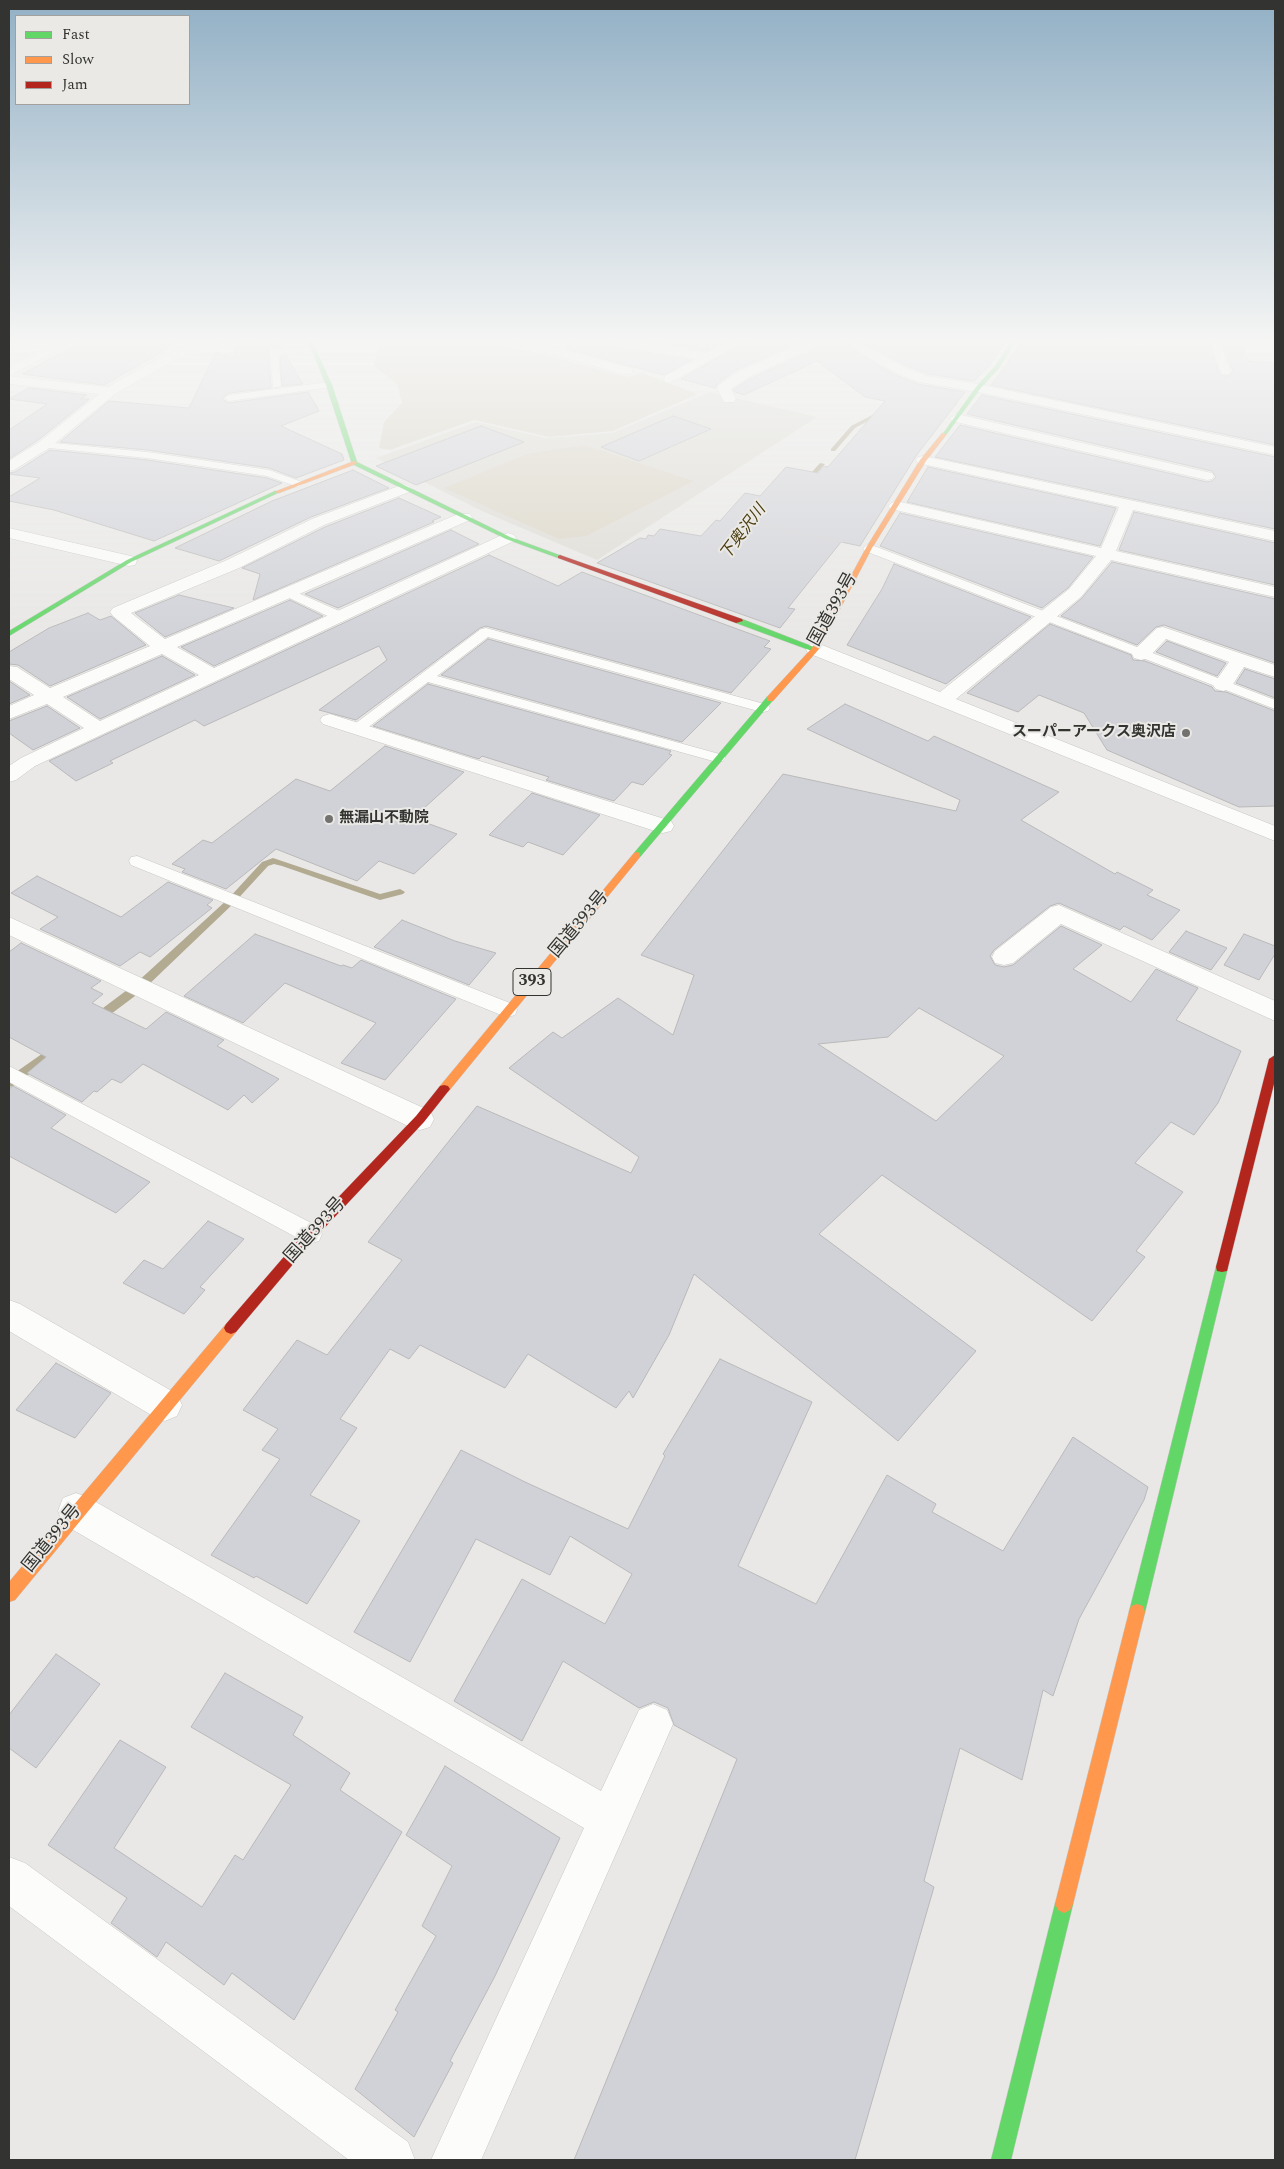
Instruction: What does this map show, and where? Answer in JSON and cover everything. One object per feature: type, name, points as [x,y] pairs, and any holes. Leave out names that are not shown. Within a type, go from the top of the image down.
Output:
[{"type":"main road","points":[[347,442],[354,463],[508,538],[815,648]]},
{"type":"main road","name":"国道393号","points":[[9,1594],[76,1511],[311,1234],[420,1119],[508,1010],[718,758],[815,648],[869,548],[923,460],[937,442]]},
{"type":"main road","points":[[9,634],[129,561],[266,496],[354,463]]},
{"type":"main road","points":[[1001,2160],[1275,1059]]},
{"type":"street","points":[[9,467],[47,442]]},
{"type":"street","points":[[1063,442],[1207,476]]},
{"type":"street","points":[[1130,458],[1145,442]]},
{"type":"street","points":[[1235,442],[1275,451]]},
{"type":"street","points":[[923,460],[1275,536]]},
{"type":"street","points":[[214,676],[163,647],[120,612],[233,564],[318,522],[404,489]]},
{"type":"street","points":[[943,699],[1075,592],[1106,555],[1128,504]]},
{"type":"street","points":[[896,506],[1275,592]]},
{"type":"street","points":[[9,713],[464,517]]},
{"type":"street","points":[[9,533],[129,561]]},
{"type":"street","points":[[9,776],[28,762],[508,538]]},
{"type":"street","points":[[1141,654],[1163,632],[1275,671]]},
{"type":"street","points":[[815,648],[1275,834]]},
{"type":"street","points":[[1223,685],[1240,660]]},
{"type":"street","points":[[10,671],[99,729]]},
{"type":"street","points":[[330,720],[663,826]]},
{"type":"street","points":[[1004,956],[1060,913],[1275,1012]]},
{"type":"street","points":[[9,925],[420,1119]]},
{"type":"street","points":[[9,1314],[166,1405]]},
{"type":"street","points":[[76,1511],[610,1820]]},
{"type":"street","points":[[456,2160],[653,1724]]},
{"type":"street","points":[[9,1879],[390,2160]]},
{"type":"lane","points":[[44,445],[147,455],[269,473],[298,484]]},
{"type":"lane","points":[[869,548],[1275,704]]},
{"type":"lane","points":[[289,593],[339,616]]},
{"type":"lane","points":[[357,729],[486,632],[763,708]]},
{"type":"lane","points":[[426,676],[718,758]]},
{"type":"lane","points":[[136,861],[508,1010]]},
{"type":"lane","points":[[9,1073],[311,1234]]},
{"type":"path","points":[[731,519],[869,548]]},
{"type":"shaded area","points":[[380,442],[412,442],[390,450],[379,448]]},
{"type":"shaded area","points":[[420,442],[778,442],[597,560],[484,512],[376,458]]},
{"type":"shaded area","points":[[584,445],[694,481],[586,536],[559,539],[444,488],[527,454]]},
{"type":"building","points":[[9,442],[35,442],[9,459]]},
{"type":"building","points":[[62,442],[316,442],[342,454],[344,460],[296,478],[269,468],[147,450]]},
{"type":"building","points":[[438,442],[523,442],[416,485],[376,466]]},
{"type":"building","points":[[612,442],[681,442],[639,461],[601,447]]},
{"type":"building","points":[[849,442],[927,442],[860,546],[841,542],[788,608],[795,609],[780,628],[597,563],[640,538],[646,539],[648,535],[654,536],[660,529],[701,536],[716,520],[720,521],[745,493],[760,496],[786,467],[818,473],[823,466],[828,467]]},
{"type":"building","points":[[947,442],[1035,442],[1207,482],[1212,481],[1216,477],[1212,471],[1088,442],[1205,442],[1275,457],[1275,529],[935,457]]},
{"type":"building","points":[[1262,442],[1275,442],[1275,445]]},
{"type":"building","points":[[50,450],[147,460],[267,478],[282,483],[154,541],[54,510],[9,501],[9,497],[40,478],[9,473],[15,472]]},
{"type":"building","points":[[928,467],[1116,508],[1100,546],[907,502]]},
{"type":"building","points":[[353,470],[389,488],[311,517],[219,561],[175,548],[272,501]]},
{"type":"building","points":[[399,498],[441,517],[432,521],[434,522],[253,600],[260,574],[242,568],[325,527]]},
{"type":"building","points":[[1134,512],[1275,543],[1275,585],[1119,550]]},
{"type":"building","points":[[900,513],[1093,557],[1068,588],[1042,608],[880,546]]},
{"type":"building","points":[[451,530],[479,544],[338,608],[305,594]]},
{"type":"building","points":[[489,555],[558,586],[582,572],[770,641],[764,647],[771,649],[731,693],[486,626],[480,628],[356,720],[319,710],[387,660],[379,646],[204,726],[195,720],[110,761],[113,763],[76,781],[49,761]]},
{"type":"building","points":[[1112,562],[1275,599],[1275,663],[1164,625],[1156,627],[1137,645],[1061,616],[1082,598]]},
{"type":"building","points":[[894,564],[1031,617],[946,684],[847,645],[882,589]]},
{"type":"building","points":[[179,595],[234,608],[165,637],[135,613]]},
{"type":"building","points":[[290,600],[323,616],[214,666],[181,647]]},
{"type":"building","points":[[88,613],[100,620],[111,616],[146,645],[50,686],[18,665],[9,664],[9,652],[49,628]]},
{"type":"building","name":"スーパーアークス奥沢店","points":[[1050,624],[1131,655],[1133,660],[1145,661],[1212,687],[1215,691],[1226,692],[1275,711],[1275,806],[1239,807],[1107,750],[1084,713],[1039,695],[1018,712],[967,693]]},
{"type":"building","points":[[488,639],[721,703],[682,742],[441,675]]},
{"type":"building","points":[[1167,641],[1226,663],[1217,676],[1156,652]]},
{"type":"building","points":[[162,656],[195,675],[100,719],[67,697]]},
{"type":"building","points":[[1245,669],[1275,679],[1275,698],[1236,683]]},
{"type":"building","points":[[9,681],[30,695],[9,704]]},
{"type":"building","points":[[428,684],[671,751],[669,754],[672,755],[643,785],[632,782],[614,801],[546,780],[549,777],[482,756],[479,759],[373,726]]},
{"type":"building","points":[[845,704],[928,741],[934,736],[1059,792],[1021,820],[1115,874],[1117,872],[1153,890],[1147,895],[1180,910],[1152,940],[1124,926],[1120,930],[1059,903],[1050,906],[994,950],[990,956],[995,965],[1004,967],[1013,965],[1061,926],[1102,945],[1073,969],[1131,1002],[1156,969],[1198,988],[1176,1020],[1241,1051],[1218,1103],[1194,1135],[1171,1122],[1135,1163],[1183,1192],[1136,1251],[1145,1257],[1092,1321],[882,1175],[819,1234],[976,1351],[898,1441],[694,1274],[669,1335],[633,1398],[629,1391],[616,1408],[528,1354],[505,1388],[420,1345],[409,1359],[390,1349],[340,1419],[357,1428],[310,1495],[360,1521],[307,1604],[256,1576],[254,1578],[211,1555],[280,1459],[262,1450],[278,1429],[243,1410],[297,1340],[327,1355],[402,1260],[368,1242],[477,1106],[631,1173],[639,1157],[509,1068],[553,1032],[562,1038],[618,998],[673,1035],[694,975],[641,955],[783,774],[956,811],[960,800],[807,729]],"holes":[[[919,1008],[1004,1056],[936,1121],[818,1044],[888,1037]]]},
{"type":"building","points":[[47,706],[80,728],[33,750],[9,733],[9,721]]},
{"type":"building","points":[[385,746],[464,772],[413,818],[457,834],[414,874],[379,861],[357,881],[276,849],[226,889],[182,872],[185,869],[172,864],[203,840],[212,843],[296,779],[330,791]]},
{"type":"building","points":[[532,793],[600,815],[563,855],[528,842],[523,847],[489,835]]},
{"type":"building","points":[[37,876],[121,917],[168,882],[213,900],[207,905],[212,908],[150,957],[140,952],[120,966],[40,929],[58,917],[11,893]]},
{"type":"building","points":[[402,920],[455,941],[496,953],[469,985],[374,947]]},
{"type":"building","points":[[1186,931],[1227,948],[1211,970],[1169,952]]},
{"type":"building","points":[[255,934],[341,966],[352,968],[361,960],[456,999],[385,1080],[341,1063],[376,1023],[285,983],[243,1023],[184,996]]},
{"type":"building","points":[[1244,934],[1275,946],[1275,954],[1259,980],[1224,965]]},
{"type":"building","points":[[21,943],[101,981],[91,988],[103,994],[92,1003],[146,1029],[166,1012],[224,1040],[217,1046],[279,1079],[252,1103],[244,1095],[228,1110],[143,1064],[121,1083],[112,1079],[82,1102],[27,1073],[46,1057],[9,1037],[9,952]]},
{"type":"building","points":[[13,1086],[66,1115],[51,1128],[150,1182],[116,1213],[9,1156],[9,1089]]},
{"type":"building","points":[[208,1221],[244,1239],[200,1287],[205,1290],[184,1314],[123,1283],[144,1260],[163,1269]]},
{"type":"building","points":[[720,1359],[812,1402],[738,1566],[816,1604],[887,1475],[936,1504],[932,1512],[1003,1551],[1073,1437],[1148,1487],[1144,1500],[1079,1619],[1053,1696],[1043,1690],[1022,1780],[960,1748],[924,1881],[934,1887],[855,2160],[574,2160],[737,1759],[674,1725],[668,1708],[654,1702],[639,1708],[563,1661],[522,1741],[454,1701],[522,1579],[605,1624],[632,1574],[570,1536],[550,1575],[476,1539],[410,1662],[354,1632],[461,1450],[525,1482],[628,1529],[665,1456],[663,1454]]},
{"type":"building","points":[[56,1363],[111,1393],[75,1438],[16,1410]]},
{"type":"building","points":[[56,1654],[100,1684],[36,1768],[9,1748],[9,1715]]},
{"type":"building","points":[[225,1673],[303,1717],[293,1735],[350,1773],[340,1790],[402,1832],[294,2020],[232,1973],[224,1985],[166,1942],[157,1957],[111,1923],[127,1898],[48,1845],[120,1740],[166,1767],[114,1848],[202,1907],[235,1855],[243,1860],[291,1785],[191,1727]]},
{"type":"building","points":[[445,1766],[560,1838],[495,1976],[450,2061],[453,2063],[414,2137],[355,2089],[398,2012],[395,2010],[436,1936],[422,1926],[452,1866],[406,1835]]},
{"type":"waterway","name":"下奥沢川","points":[[833,450],[840,442]]},
{"type":"waterway","name":"下奥沢川","points":[[805,483],[822,464]]},
{"type":"waterway","points":[[95,1020],[139,987],[231,901],[265,864],[273,861],[285,864],[380,897],[400,892]]},
{"type":"waterway","points":[[9,1083],[56,1048]]},
{"type":"traffic: fast","points":[[347,442],[354,463],[508,538],[560,557]]},
{"type":"traffic: fast","points":[[9,634],[129,561],[277,492]]},
{"type":"traffic: fast","points":[[739,621],[815,649]]},
{"type":"traffic: fast","points":[[637,855],[770,699]]},
{"type":"traffic: fast","points":[[1137,1612],[1222,1267]]},
{"type":"traffic: fast","points":[[1001,2160],[1064,1904]]},
{"type":"traffic: slow","points":[[770,699],[815,649],[869,548],[923,460],[937,442]]},
{"type":"traffic: slow","points":[[277,492],[354,463]]},
{"type":"traffic: slow","points":[[444,1089],[637,855]]},
{"type":"traffic: slow","points":[[9,1594],[231,1328]]},
{"type":"traffic: slow","points":[[1064,1904],[1137,1612]]},
{"type":"traffic: jam","points":[[560,557],[739,621]]},
{"type":"traffic: jam","points":[[1222,1267],[1275,1059]]},
{"type":"traffic: jam","points":[[231,1328],[311,1234],[420,1119],[444,1089]]},
{"type":"place","name":"スーパーアークス奥沢店","points":[[1186,733]]},
{"type":"place","name":"無漏山不動院","points":[[329,819]]}]
